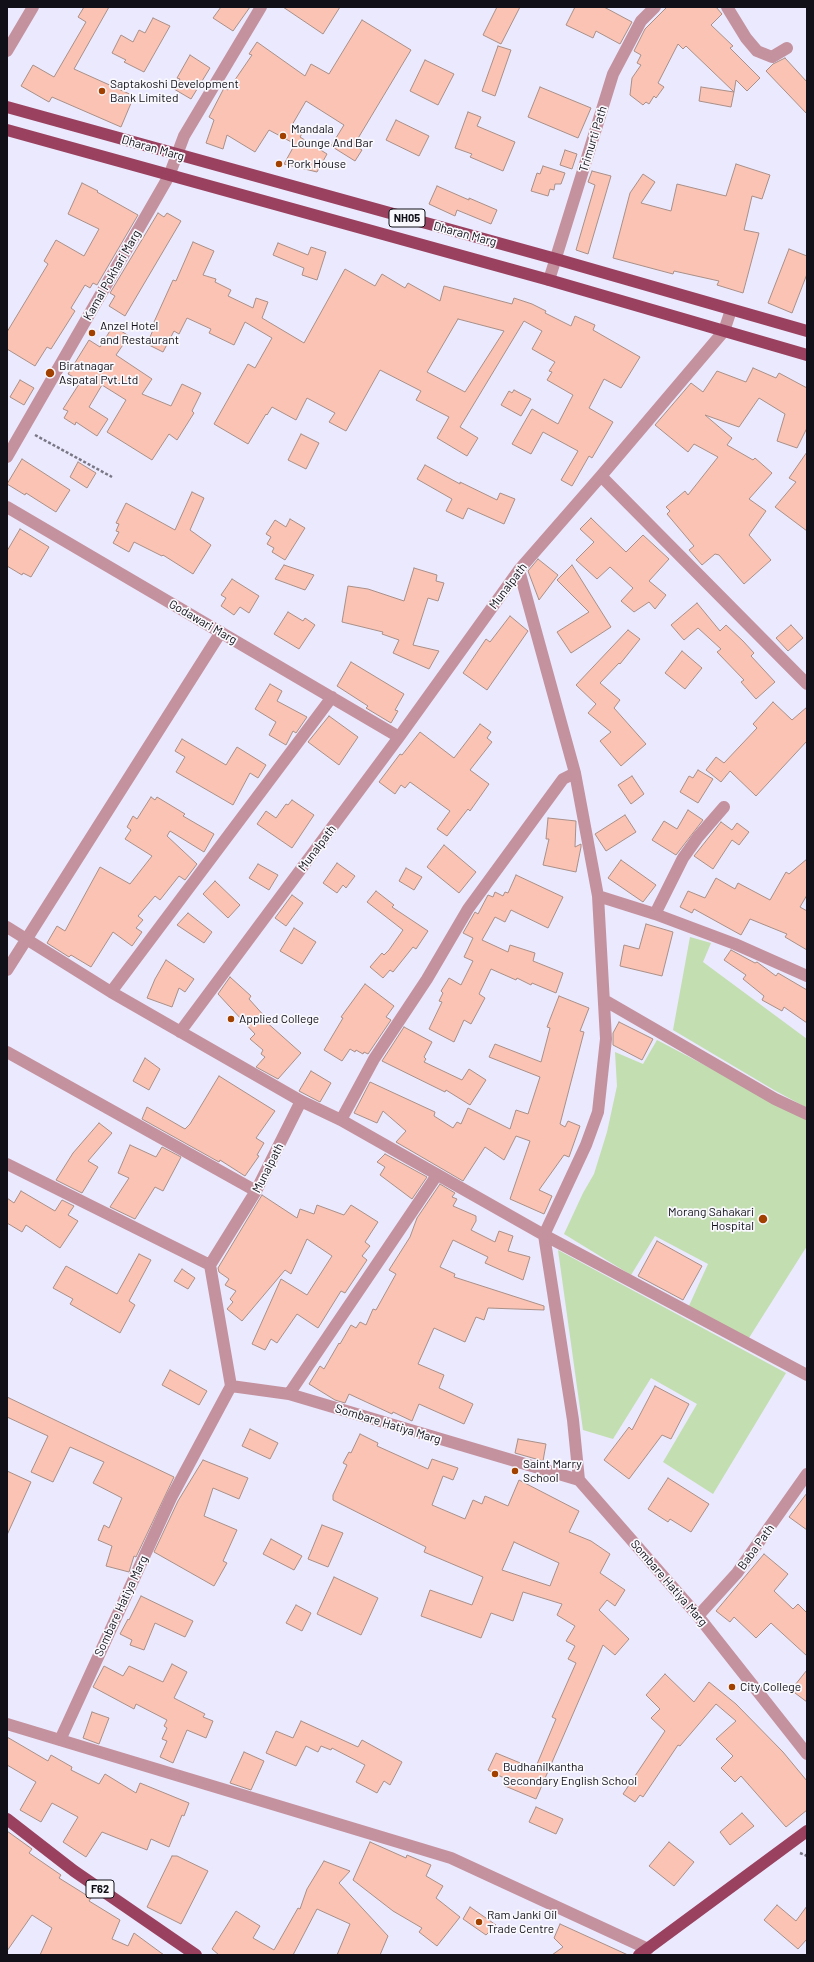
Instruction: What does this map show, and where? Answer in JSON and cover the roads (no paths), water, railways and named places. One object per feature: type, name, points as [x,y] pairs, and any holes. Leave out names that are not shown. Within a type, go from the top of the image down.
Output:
[{"type":"main road","name":"Dharan Marg","points":[[7,107],[556,259],[807,331]]},
{"type":"main road","name":"Dharan Marg","points":[[7,130],[549,280],[807,355]]},
{"type":"main road","name":"F62","points":[[7,1819],[74,1871],[196,1955]]},
{"type":"main road","points":[[644,1952],[807,1831]]},
{"type":"street","points":[[7,51],[33,7]]},
{"type":"street","name":"Kamal Pokhari Marg","points":[[7,457],[169,176],[184,136],[261,7]]},
{"type":"street","name":"Trimurti Path","points":[[549,280],[614,74],[641,21],[655,7]]},
{"type":"street","points":[[727,7],[746,38],[757,51],[772,57],[787,48]]},
{"type":"street","name":"Munalpath","points":[[180,1032],[399,737],[519,570],[724,331],[731,310]]},
{"type":"street","points":[[601,476],[807,684]]},
{"type":"street","name":"Godawari Marg","points":[[7,507],[399,737]]},
{"type":"street","points":[[519,570],[575,773],[598,896],[606,1040],[598,1112],[586,1145],[544,1234],[573,1420],[580,1480]]},
{"type":"street","points":[[7,970],[221,632]]},
{"type":"street","points":[[111,992],[332,697]]},
{"type":"street","points":[[341,1120],[374,1059],[427,979],[468,909],[563,779],[575,773]]},
{"type":"street","points":[[655,914],[683,858],[698,837],[724,807]]},
{"type":"street","points":[[598,896],[655,914],[735,944],[807,976]]},
{"type":"street","points":[[7,927],[111,992],[301,1101],[341,1120],[544,1234],[807,1375]]},
{"type":"street","points":[[604,1000],[776,1099],[807,1114]]},
{"type":"street","points":[[7,1052],[256,1191]]},
{"type":"street","name":"Munalpath","points":[[210,1265],[256,1191],[301,1101]]},
{"type":"street","points":[[7,1164],[210,1265],[231,1386]]},
{"type":"street","points":[[289,1394],[437,1175]]},
{"type":"street","name":"Sombare Hatiya Marg","points":[[60,1740],[171,1498],[231,1386],[289,1394],[580,1480],[698,1616],[807,1754]]},
{"type":"street","name":"Baba Path","points":[[698,1616],[737,1573],[807,1474]]},
{"type":"street","points":[[7,1724],[450,1858],[644,1952]]},
{"type":"place","name":"Saptakoshi Development Bank Limited","points":[[102,91]]},
{"type":"place","name":"Mandala Lounge And Bar","points":[[283,136]]},
{"type":"place","name":"Pork House","points":[[279,164]]},
{"type":"place","name":"Anzel Hotel and Restaurant","points":[[92,333]]},
{"type":"place","name":"Biratnagar Aspatal Pvt.Ltd","points":[[50,373]]},
{"type":"place","name":"Applied College","points":[[231,1019]]},
{"type":"place","name":"Morang Sahakari Hospital","points":[[763,1219]]},
{"type":"place","name":"Saint Marry School","points":[[515,1471]]},
{"type":"place","name":"City College","points":[[732,1687]]},
{"type":"place","name":"Budhanilkantha Secondary English School","points":[[495,1774]]},
{"type":"place","name":"Ram Janki Oil Trade Centre","points":[[479,1922]]}]
